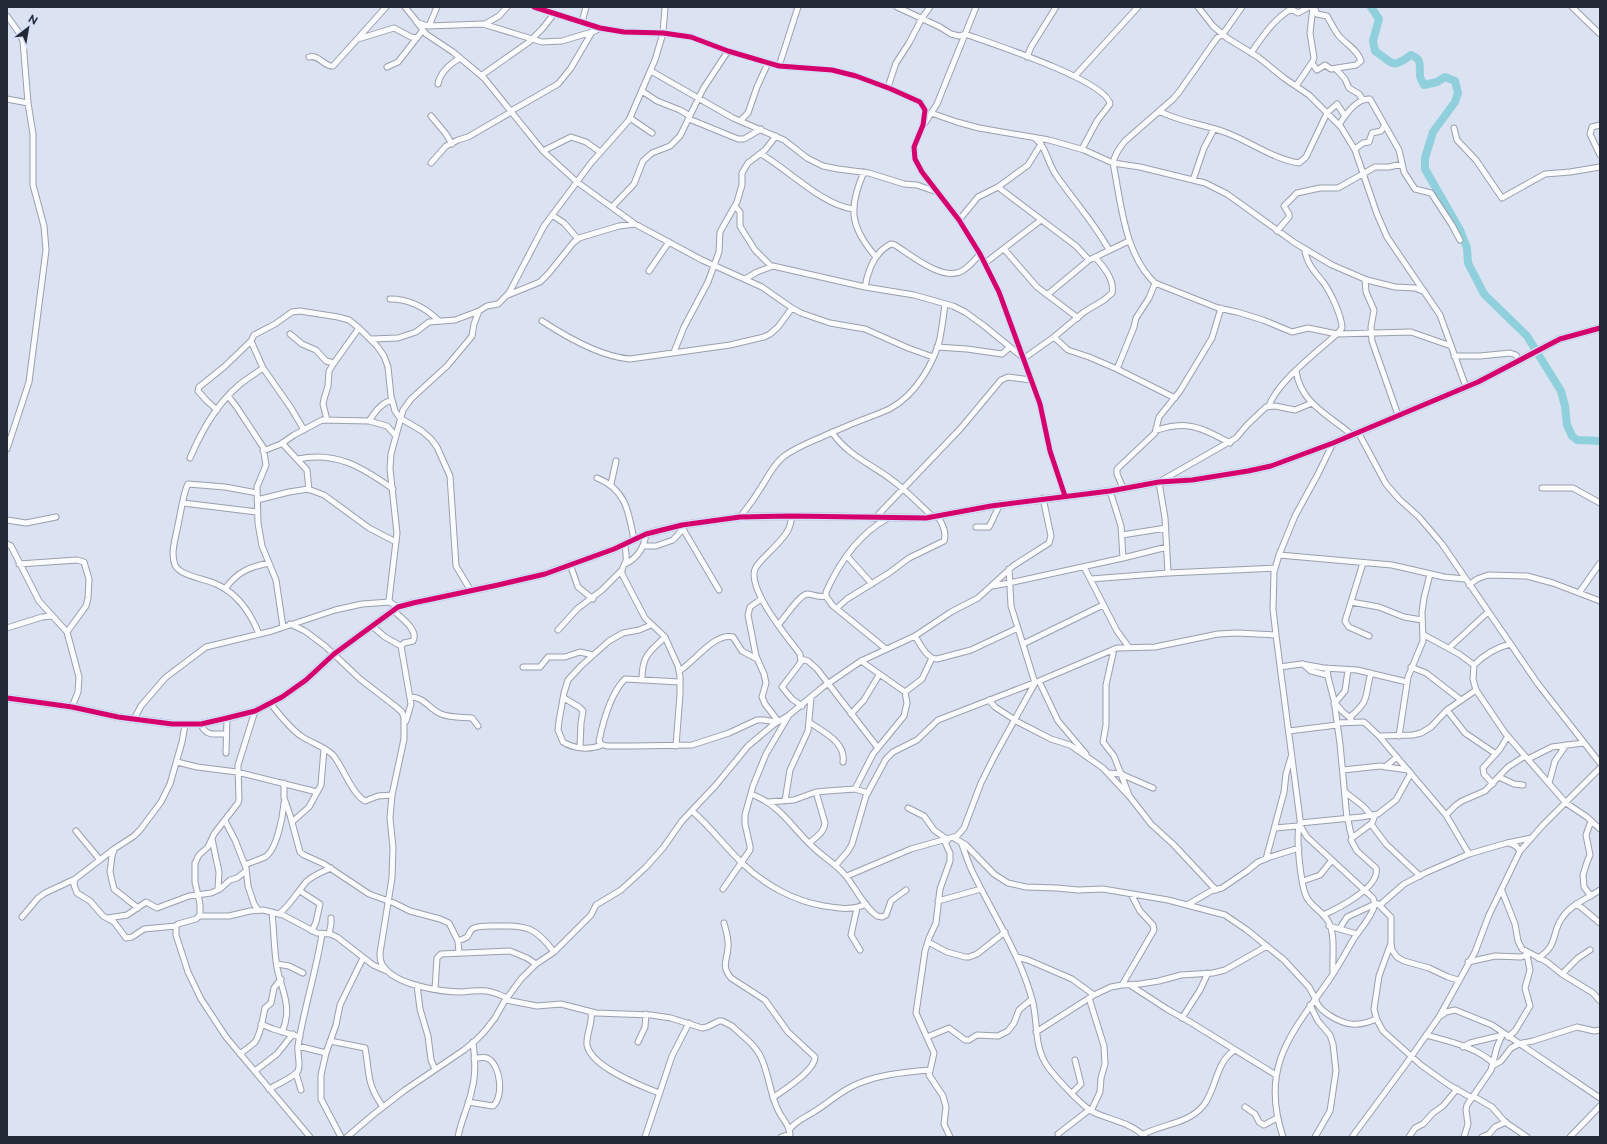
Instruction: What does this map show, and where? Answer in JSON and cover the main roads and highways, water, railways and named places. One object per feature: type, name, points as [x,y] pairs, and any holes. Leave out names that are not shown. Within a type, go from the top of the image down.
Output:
[{"type":"waterway","points":[[1371,7],[1379,19],[1373,41],[1375,51],[1393,63],[1400,62],[1411,55],[1415,57],[1419,61],[1420,77],[1424,85],[1437,82],[1445,77],[1455,81],[1458,93],[1455,102],[1433,132],[1425,158],[1425,169],[1460,230],[1467,248],[1468,263],[1484,294],[1527,336],[1561,391],[1565,406],[1567,425],[1572,436],[1577,440],[1600,441]]}]
